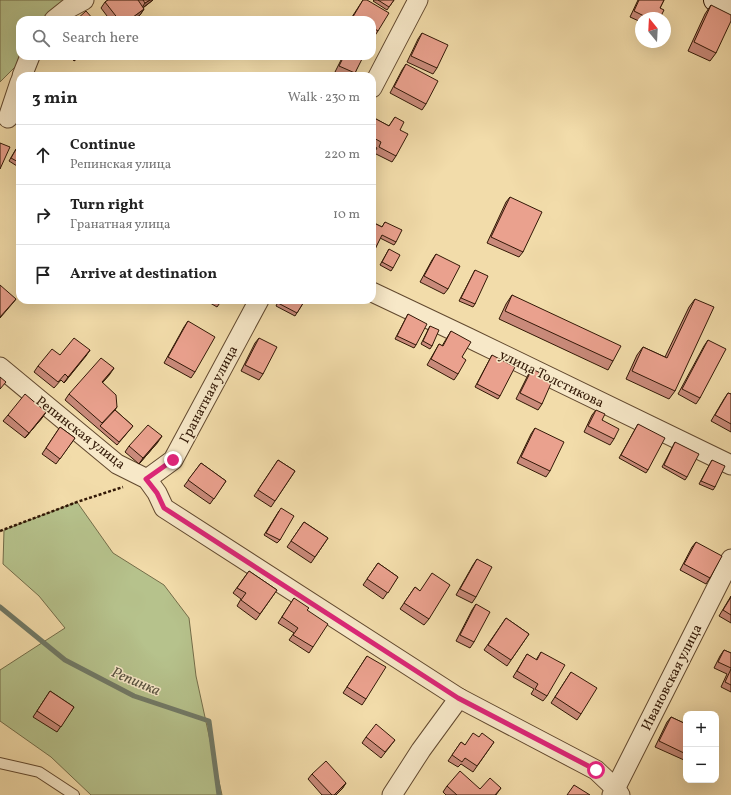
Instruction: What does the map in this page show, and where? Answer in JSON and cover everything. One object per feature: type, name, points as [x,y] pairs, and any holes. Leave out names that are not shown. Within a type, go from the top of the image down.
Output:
[{"type":"main road","points":[[715,0],[731,8]]},
{"type":"street","points":[[59,16],[84,0]]},
{"type":"street","points":[[376,80],[418,0]]},
{"type":"street","points":[[24,72],[28,60]]},
{"type":"street","points":[[9,119],[16,95]]},
{"type":"street","name":"улица Толстикова","points":[[376,294],[731,465]]},
{"type":"street","name":"Гранатная улица","points":[[146,479],[173,460],[257,304]]},
{"type":"street","name":"Репинская улица","points":[[0,367],[117,464],[146,479],[157,493],[164,508],[458,698],[596,770],[616,792]]},
{"type":"street","name":"Ивановская улица","points":[[616,792],[731,559]]},
{"type":"street","points":[[392,795],[458,698]]},
{"type":"lane","points":[[0,763],[39,772],[74,795]]},
{"type":"path","points":[[0,531],[77,502],[146,479]]},
{"type":"green space","points":[[0,0],[76,0],[54,16],[16,16],[16,60],[19,60],[17,65],[0,82]]},
{"type":"green space","points":[[77,502],[113,553],[164,585],[189,618],[196,676],[222,795],[91,795],[51,757],[0,721],[0,670],[65,628],[39,596],[3,564],[4,530]]},
{"type":"building","points":[[108,0],[138,0],[144,9],[134,16],[116,16],[105,2]]},
{"type":"building","points":[[143,0],[150,0],[145,3]]},
{"type":"building","points":[[363,0],[367,0],[389,13],[378,31],[376,30],[376,16],[353,16]]},
{"type":"building","points":[[378,0],[394,0],[389,7]]},
{"type":"building","points":[[639,0],[664,0],[660,8],[664,10],[663,12],[634,11]]},
{"type":"building","points":[[711,5],[731,15],[731,21],[716,53],[694,42]]},
{"type":"building","points":[[86,11],[90,16],[80,16]]},
{"type":"building","points":[[422,33],[448,45],[437,68],[411,56]]},
{"type":"building","points":[[342,60],[362,60],[356,72],[339,66]]},
{"type":"building","points":[[406,64],[438,81],[426,104],[394,87]]},
{"type":"building","points":[[395,117],[404,122],[400,130],[408,134],[396,156],[379,147],[381,142],[376,139],[376,119],[389,126]]},
{"type":"building","points":[[0,143],[10,147],[0,169]]},
{"type":"building","points":[[16,149],[16,161],[11,158]]},
{"type":"building","points":[[510,197],[542,212],[523,252],[491,237]]},
{"type":"building","points":[[385,222],[402,230],[396,242],[382,235],[376,247],[376,224],[382,227]]},
{"type":"building","points":[[389,249],[400,255],[393,268],[382,262]]},
{"type":"building","points":[[436,254],[460,266],[448,289],[424,276]]},
{"type":"building","points":[[475,270],[488,276],[475,304],[461,298]]},
{"type":"building","points":[[0,285],[16,299],[0,317]]},
{"type":"building","points":[[512,295],[621,346],[613,361],[505,311]]},
{"type":"building","points":[[695,299],[714,307],[675,391],[632,371],[643,347],[667,358]]},
{"type":"building","points":[[280,304],[303,304],[297,313]]},
{"type":"building","points":[[408,314],[427,324],[416,345],[397,336]]},
{"type":"building","points":[[188,321],[215,337],[195,372],[168,357]]},
{"type":"building","points":[[430,326],[439,330],[432,346],[423,341]]},
{"type":"building","points":[[451,331],[471,342],[462,357],[466,360],[458,374],[431,359],[439,344],[443,346]]},
{"type":"building","points":[[74,338],[90,350],[68,377],[65,374],[58,382],[38,366],[52,349],[60,355]]},
{"type":"building","points":[[259,338],[277,347],[263,374],[245,365]]},
{"type":"building","points":[[708,340],[726,349],[700,398],[682,389]]},
{"type":"building","points":[[492,355],[515,367],[500,396],[477,384]]},
{"type":"building","points":[[101,358],[114,368],[102,382],[116,395],[117,407],[102,423],[69,394]]},
{"type":"building","points":[[532,369],[553,379],[542,404],[520,393]]},
{"type":"building","points":[[0,377],[6,382],[0,389]]},
{"type":"building","points":[[728,393],[731,394],[731,424],[715,415]]},
{"type":"building","points":[[25,394],[46,412],[29,433],[8,415]]},
{"type":"building","points":[[115,410],[133,426],[119,442],[100,426]]},
{"type":"building","points":[[596,410],[605,414],[602,420],[619,429],[614,439],[588,426]]},
{"type":"building","points":[[638,424],[665,438],[648,470],[621,455]]},
{"type":"building","points":[[148,425],[162,436],[143,458],[129,446]]},
{"type":"building","points":[[60,427],[75,438],[60,459],[46,448]]},
{"type":"building","points":[[535,428],[564,442],[550,471],[521,457]]},
{"type":"building","points":[[675,442],[699,454],[687,477],[664,465]]},
{"type":"building","points":[[278,460],[295,471],[275,501],[258,490]]},
{"type":"building","points":[[712,460],[725,466],[715,487],[701,481]]},
{"type":"building","points":[[201,463],[226,481],[214,499],[188,480]]},
{"type":"building","points":[[281,508],[294,516],[280,540],[266,533]]},
{"type":"building","points":[[304,522],[328,538],[315,557],[291,541]]},
{"type":"building","points":[[696,542],[722,556],[710,578],[684,564]]},
{"type":"building","points":[[477,559],[492,567],[476,597],[460,589]]},
{"type":"building","points":[[378,563],[398,577],[388,593],[367,579]]},
{"type":"building","points":[[249,571],[277,590],[260,614],[241,600],[246,593],[237,588]]},
{"type":"building","points":[[432,573],[450,585],[429,619],[404,603],[415,587],[420,591]]},
{"type":"building","points":[[731,597],[731,615],[723,610]]},
{"type":"building","points":[[294,598],[309,608],[307,610],[328,624],[313,647],[293,635],[298,628],[282,617]]},
{"type":"building","points":[[476,604],[490,612],[474,642],[460,635]]},
{"type":"building","points":[[506,618],[529,634],[511,660],[488,645]]},
{"type":"building","points":[[724,650],[731,653],[731,668],[718,662]]},
{"type":"building","points":[[541,652],[565,665],[547,696],[535,689],[538,684],[517,671],[527,654],[537,660]]},
{"type":"building","points":[[367,656],[386,667],[366,699],[347,687]]},
{"type":"building","points":[[731,669],[731,685],[725,682]]},
{"type":"building","points":[[571,672],[597,688],[581,714],[555,697]]},
{"type":"building","points":[[50,691],[74,707],[61,727],[37,711]]},
{"type":"building","points":[[671,717],[683,723],[683,753],[659,741]]},
{"type":"building","points":[[376,724],[395,740],[385,752],[366,737]]},
{"type":"building","points":[[473,733],[479,737],[482,733],[494,742],[477,766],[465,758],[462,762],[452,755],[461,742],[465,745]]},
{"type":"building","points":[[326,761],[346,783],[334,795],[332,795],[312,774]]},
{"type":"building","points":[[460,771],[480,789],[490,778],[501,788],[495,795],[457,795],[447,786]]},
{"type":"building","points":[[574,785],[590,795],[567,795]]},
{"type":"waterway","name":"Репинка","points":[[0,607],[65,660],[134,696],[209,721],[219,795]]},
{"type":"route","points":[[173,460],[146,479],[157,493],[164,508],[458,698],[596,770]]}]
